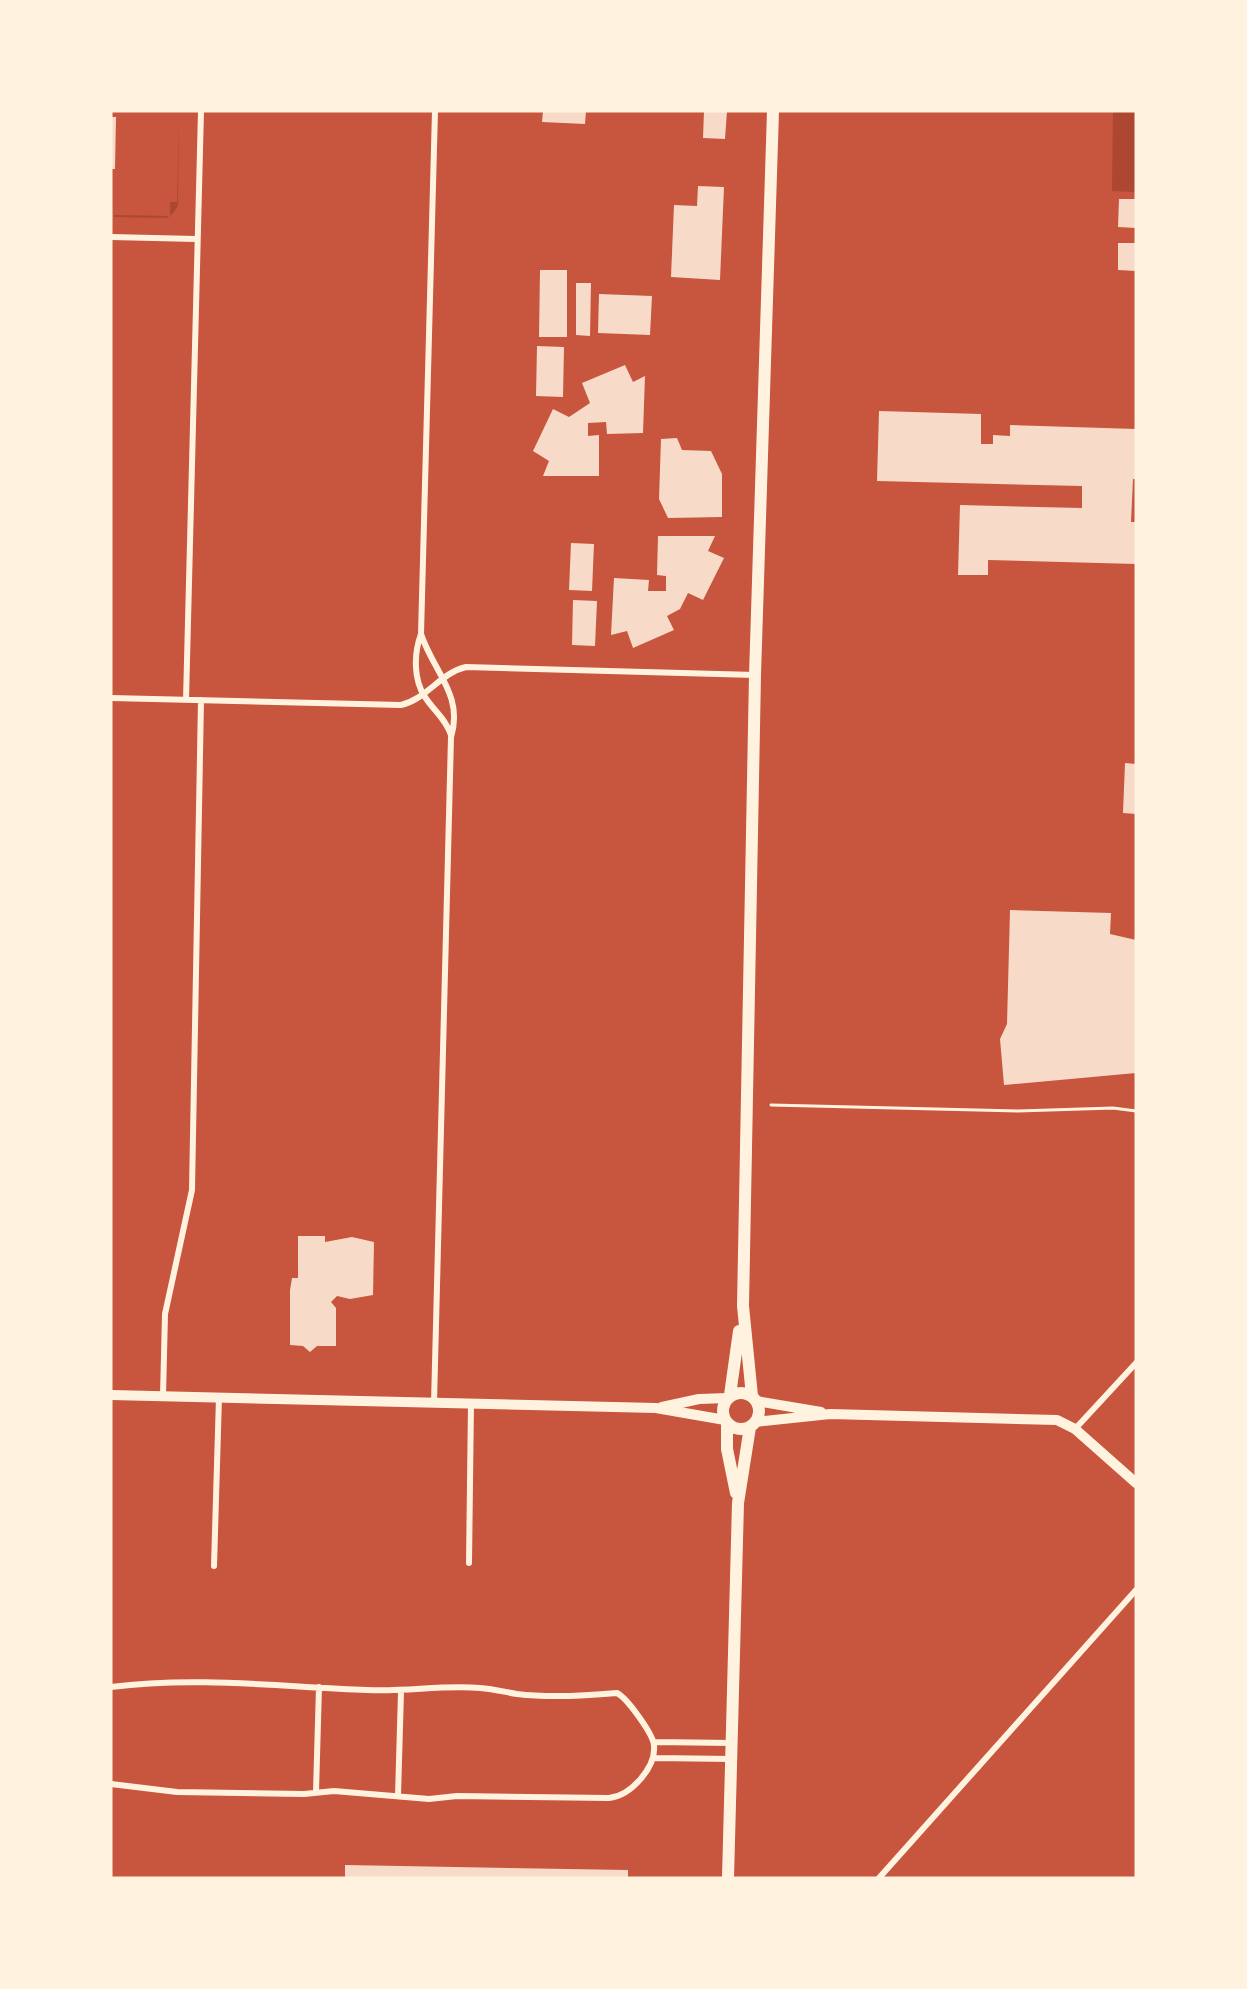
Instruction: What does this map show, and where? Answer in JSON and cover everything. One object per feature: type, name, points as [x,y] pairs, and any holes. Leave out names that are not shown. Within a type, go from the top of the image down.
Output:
[{"type":"main road","points":[[738,1503],[727,1449],[723,1409],[729,1397],[743,1306],[755,675],[773,111]]},
{"type":"main road","points":[[728,1878],[738,1503],[752,1424],[759,1412],[754,1398],[743,1306]]},
{"type":"main road","points":[[729,1397],[741,1392],[754,1398]]},
{"type":"main road","points":[[726,1422],[738,1429],[752,1424]]},
{"type":"street","points":[[186,700],[201,111]]},
{"type":"street","points":[[435,111],[421,634],[417,645],[416,666],[424,694],[444,720],[451,737]]},
{"type":"street","points":[[111,237],[196,239]]},
{"type":"street","points":[[421,634],[453,699],[456,713],[451,737],[434,1403]]},
{"type":"street","points":[[111,698],[401,705],[424,694],[442,679],[466,667],[755,675]]},
{"type":"street","points":[[163,1396],[165,1314],[192,1190],[201,700]]},
{"type":"street","points":[[1075,1429],[1136,1362]]},
{"type":"street","points":[[111,1395],[656,1408],[726,1422]]},
{"type":"street","points":[[214,1566],[219,1397]]},
{"type":"street","points":[[656,1408],[699,1399],[729,1397]]},
{"type":"street","points":[[754,1398],[830,1414]]},
{"type":"street","points":[[469,1563],[471,1403]]},
{"type":"street","points":[[752,1424],[830,1414],[1057,1420],[1075,1429],[1136,1484]]},
{"type":"street","points":[[879,1878],[1136,1590]]},
{"type":"street","points":[[111,1687],[147,1682],[320,1687],[401,1692],[423,1686],[481,1688],[519,1694],[593,1696],[617,1693],[627,1702],[654,1742],[654,1758],[635,1784],[615,1798],[457,1796],[429,1799],[371,1793],[177,1792],[111,1784]]},
{"type":"street","points":[[316,1792],[320,1687]]},
{"type":"street","points":[[398,1796],[401,1692]]},
{"type":"street","points":[[654,1742],[732,1743]]},
{"type":"street","points":[[654,1758],[732,1759]]},
{"type":"path","points":[[771,1105],[1018,1111],[1113,1108],[1136,1111]]},
{"type":"shaded area","points":[[1113,111],[1136,111],[1136,192],[1112,191]]},
{"type":"shaded area","points":[[179,117],[178,205],[170,216],[170,202],[177,202]]},
{"type":"shaded area","points":[[114,215],[170,216],[166,218],[114,217]]},
{"type":"building","points":[[543,111],[586,111],[585,124],[542,122]]},
{"type":"building","points":[[704,111],[727,111],[725,139],[703,138]]},
{"type":"building","points":[[111,117],[116,117],[115,169],[111,169]]},
{"type":"building","points":[[698,186],[724,187],[720,280],[671,277],[674,205],[697,206]]},
{"type":"building","points":[[1119,199],[1136,199],[1136,228],[1118,227]]},
{"type":"building","points":[[1118,243],[1136,243],[1136,271],[1118,270]]},
{"type":"building","points":[[540,270],[567,270],[567,337],[539,337]]},
{"type":"building","points":[[576,283],[591,283],[590,336],[576,335]]},
{"type":"building","points":[[599,294],[652,296],[650,335],[598,333]]},
{"type":"building","points":[[537,346],[564,347],[563,397],[536,396]]},
{"type":"building","points":[[625,365],[633,382],[645,376],[643,433],[607,434],[606,422],[588,423],[588,436],[599,435],[599,476],[543,476],[549,461],[533,451],[553,409],[569,417],[590,403],[582,383]]},
{"type":"building","points":[[879,411],[981,414],[981,444],[993,444],[993,435],[1010,436],[1010,425],[1136,429],[1136,479],[1133,479],[1131,522],[1136,522],[1136,564],[988,560],[988,575],[958,575],[960,505],[1082,508],[1082,486],[877,481]]},
{"type":"building","points":[[677,438],[682,450],[711,451],[722,474],[722,517],[668,518],[659,499],[661,439]]},
{"type":"building","points":[[658,536],[715,536],[708,551],[724,558],[703,600],[688,593],[680,609],[667,616],[674,630],[633,648],[627,631],[611,635],[614,578],[649,580],[648,591],[666,591],[666,576],[657,575]]},
{"type":"building","points":[[571,543],[594,544],[592,591],[569,590]]},
{"type":"building","points":[[573,600],[597,601],[595,646],[572,645]]},
{"type":"building","points":[[1125,763],[1136,764],[1136,814],[1123,813]]},
{"type":"building","points":[[1010,910],[1111,913],[1110,934],[1136,940],[1136,1073],[1004,1085],[1000,1039],[1007,1024]]},
{"type":"building","points":[[298,1236],[325,1236],[325,1242],[352,1237],[374,1242],[373,1295],[350,1299],[337,1296],[331,1302],[336,1308],[336,1346],[317,1346],[310,1352],[303,1346],[290,1345],[290,1290],[292,1278],[298,1278]]},
{"type":"building","points":[[345,1865],[628,1870],[628,1878],[345,1878]]}]
